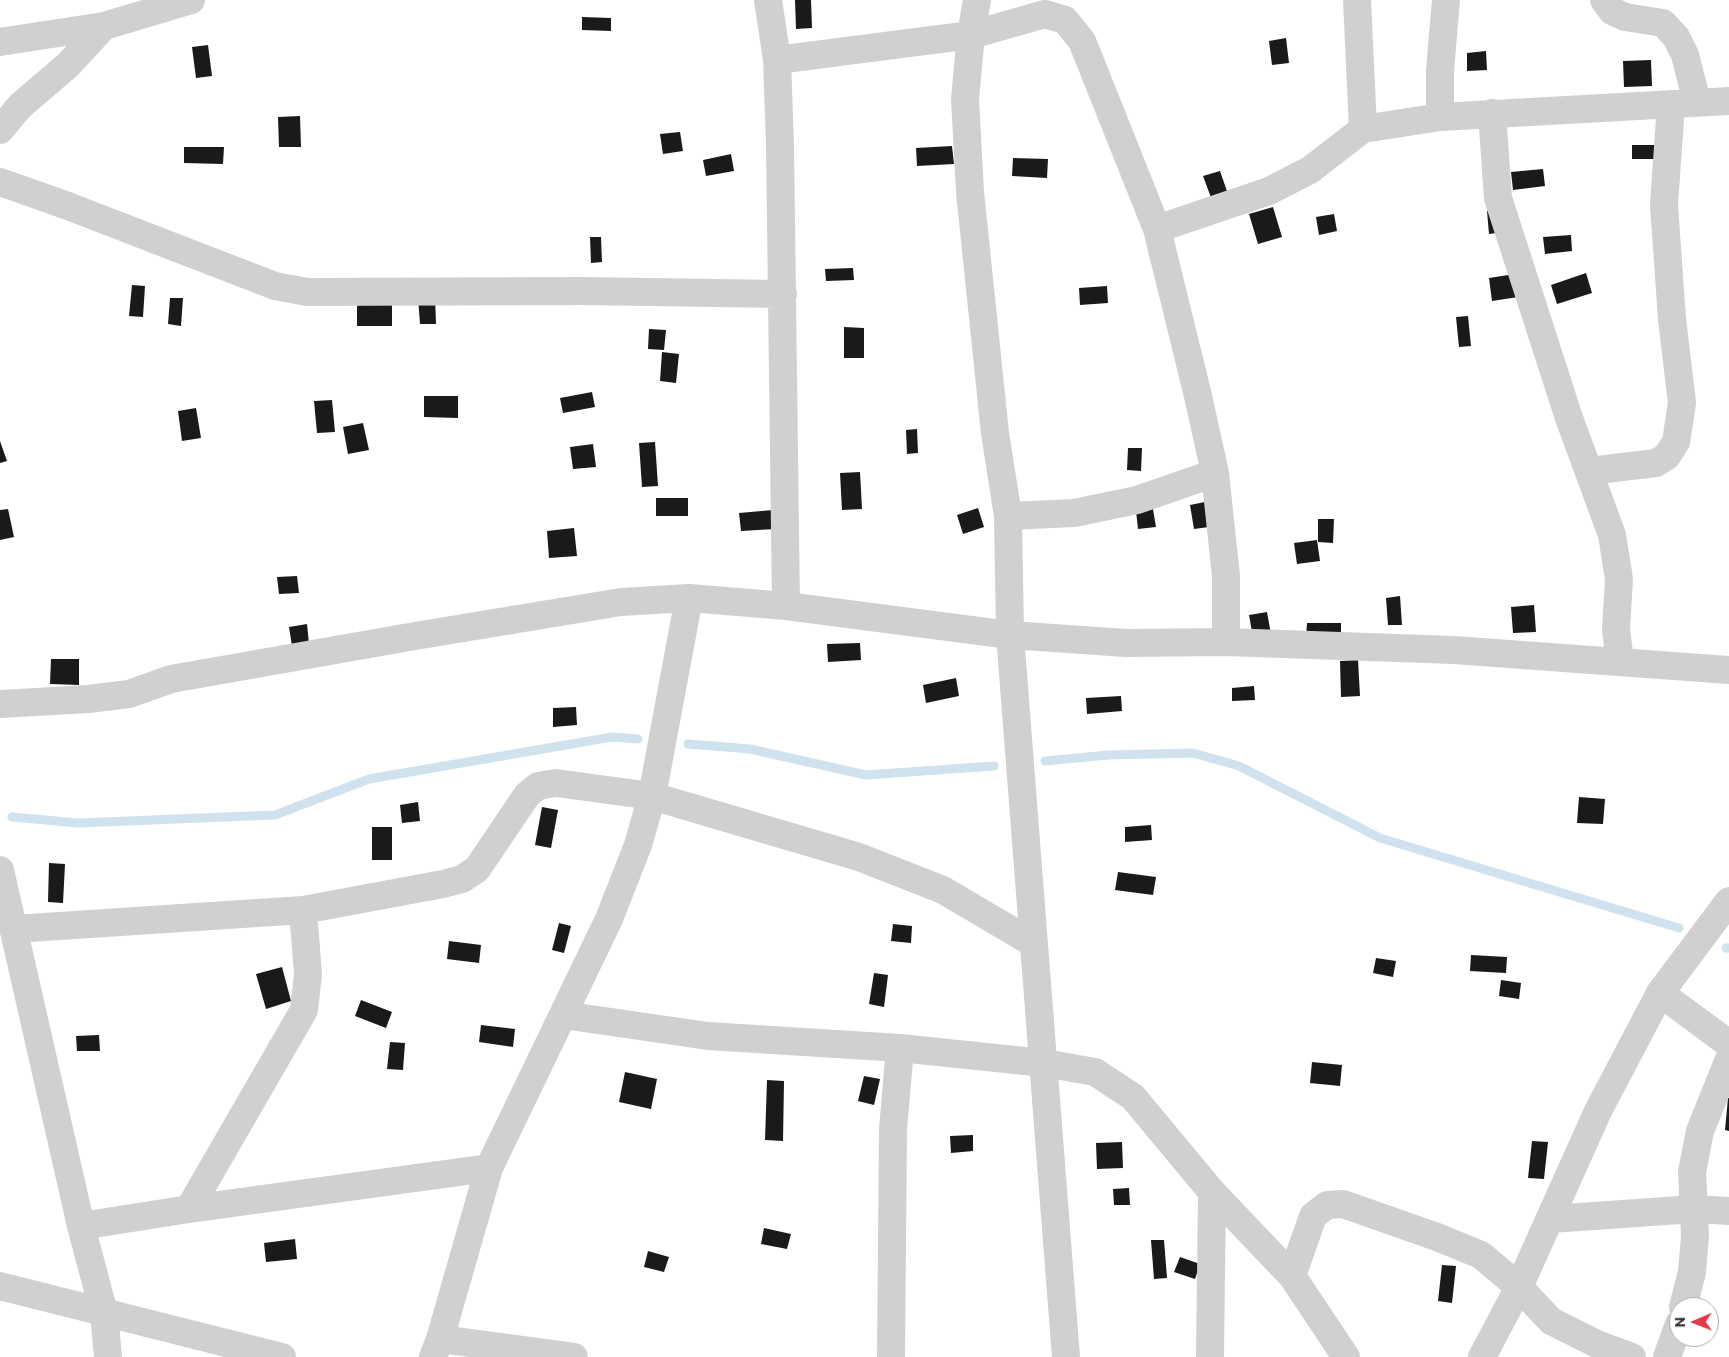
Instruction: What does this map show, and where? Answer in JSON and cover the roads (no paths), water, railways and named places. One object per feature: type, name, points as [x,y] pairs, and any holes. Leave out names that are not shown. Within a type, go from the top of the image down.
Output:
[{"type":"street","points":[[0,42],[104,26],[192,0]]},
{"type":"street","points":[[768,0],[777,60],[783,294],[782,356],[786,606]]},
{"type":"street","points":[[977,0],[971,35],[965,99],[970,192],[996,433],[1008,516],[1010,635],[1066,1357]]},
{"type":"street","points":[[1357,0],[1363,128]]},
{"type":"street","points":[[1440,117],[1440,71],[1446,0]]},
{"type":"street","points":[[1589,471],[1656,463],[1667,456],[1676,442],[1682,403],[1672,319],[1664,205],[1684,103],[1685,55],[1676,37],[1663,23],[1625,17],[1612,10],[1604,0]]},
{"type":"street","points":[[777,60],[971,35],[1045,14],[1065,20],[1082,40],[1157,230],[1215,473],[1226,576],[1226,642]]},
{"type":"street","points":[[0,130],[20,106],[68,65],[104,26]]},
{"type":"street","points":[[1157,230],[1269,191],[1310,170],[1363,128],[1440,117],[1729,101]]},
{"type":"street","points":[[1492,114],[1498,198],[1569,418],[1612,535],[1619,579],[1616,630],[1620,660]]},
{"type":"street","points":[[0,182],[68,206],[275,286],[307,292],[582,291],[783,294]]},
{"type":"street","points":[[1008,516],[1074,513],[1101,508],[1137,500],[1215,473]]},
{"type":"street","points":[[574,1357],[436,1348],[489,1168],[609,919],[638,845],[652,796],[689,598]]},
{"type":"street","points":[[0,704],[88,699],[128,694],[171,679],[424,635],[621,602],[689,598],[786,606],[1010,635],[1126,643],[1226,642],[1454,650],[1620,660],[1729,670]]},
{"type":"street","points":[[14,929],[303,910],[462,879],[477,870],[527,796],[538,786],[556,783],[652,796],[858,857],[943,890],[1033,943]]},
{"type":"street","points":[[0,870],[81,1226],[104,1313],[108,1357]]},
{"type":"street","points":[[1482,1357],[1519,1287],[1598,1111],[1660,993],[1728,907]]},
{"type":"street","points":[[188,1209],[304,1010],[308,974],[303,910]]},
{"type":"street","points":[[1660,993],[1729,1044]]},
{"type":"street","points":[[564,1015],[708,1036],[900,1048],[1044,1063],[1095,1072],[1133,1097],[1212,1192],[1292,1276],[1346,1357]]},
{"type":"street","points":[[891,1357],[893,1129],[900,1048]]},
{"type":"street","points":[[1686,1297],[1692,1272],[1695,1236],[1692,1172],[1700,1131],[1729,1060]]},
{"type":"street","points":[[81,1226],[188,1209],[489,1168]]},
{"type":"street","points":[[1210,1357],[1212,1192]]},
{"type":"street","points":[[1292,1276],[1312,1216],[1327,1204],[1343,1204],[1482,1255],[1519,1287],[1551,1321],[1597,1344],[1632,1357]]},
{"type":"street","points":[[1551,1219],[1694,1208],[1729,1211]]},
{"type":"street","points":[[0,1286],[282,1357]]},
{"type":"waterway","points":[[12,817],[78,823],[275,815],[369,779],[612,737],[638,739]]},
{"type":"waterway","points":[[688,744],[750,749],[866,775],[994,766]]},
{"type":"waterway","points":[[1045,761],[1109,755],[1193,753],[1239,766],[1380,838],[1679,928]]}]
